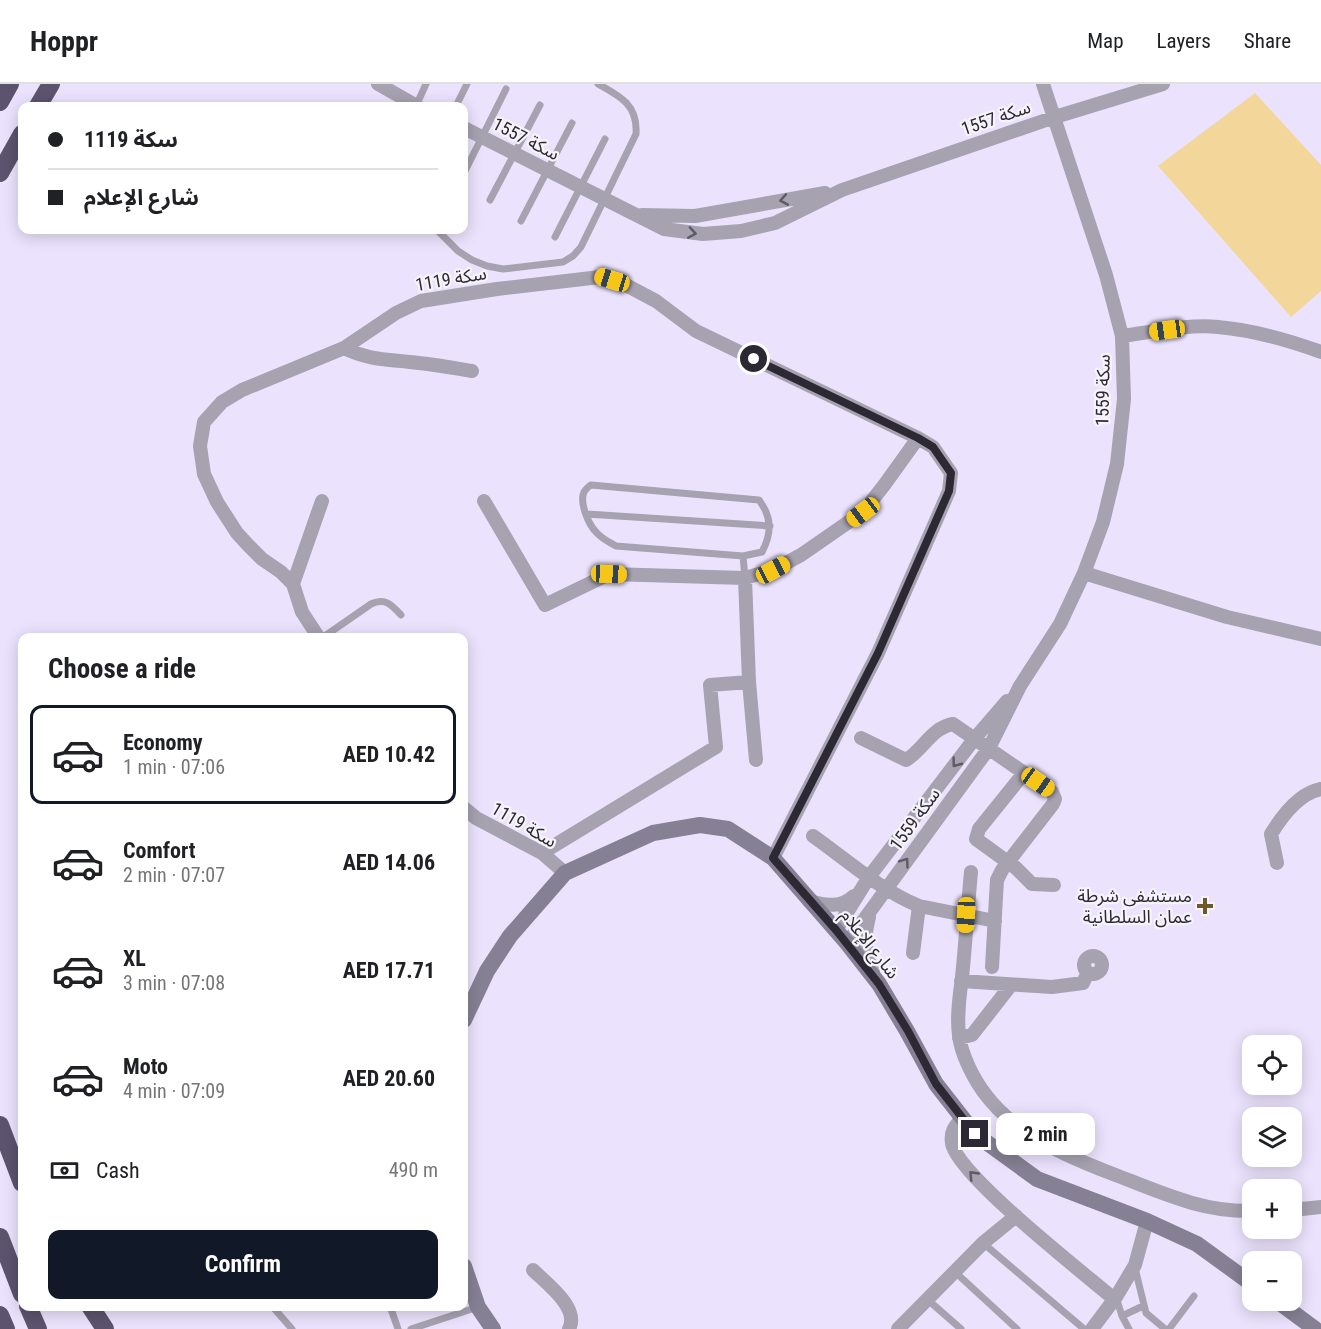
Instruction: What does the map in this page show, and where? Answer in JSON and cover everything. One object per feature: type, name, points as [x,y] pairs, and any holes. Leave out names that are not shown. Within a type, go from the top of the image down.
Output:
[{"type":"highway","points":[[0,102],[10,84]]},
{"type":"highway","points":[[40,102],[51,84]]},
{"type":"highway","points":[[0,173],[18,141]]},
{"type":"highway","points":[[0,1125],[18,1172]]},
{"type":"highway","points":[[0,1237],[18,1284]]},
{"type":"highway","points":[[30,1311],[39,1329]]},
{"type":"highway","points":[[93,1311],[105,1329]]},
{"type":"highway","points":[[0,1315],[6,1329]]},
{"type":"main road","name":"شارع الإعلام","points":[[468,1011],[487,971],[510,936],[565,873],[653,833],[700,825],[728,829],[773,858],[836,930],[879,984],[908,1031],[936,1084],[975,1134],[1037,1179],[1147,1221],[1197,1244],[1242,1277]]},
{"type":"main road","points":[[468,1278],[478,1307],[493,1329]]},
{"type":"main road","points":[[1291,1311],[1315,1329]]},
{"type":"street","name":"سكة 1559","points":[[846,943],[989,748],[1020,686],[1060,624],[1084,573],[1103,522],[1118,464],[1124,399],[1122,336],[1106,275],[1043,84]]},
{"type":"street","name":"سكة 1557","points":[[468,130],[664,229],[703,234],[732,232],[775,223],[842,190],[1055,117],[1118,90],[1162,84]]},
{"type":"street","points":[[381,85],[409,102]]},
{"type":"street","name":"سكة 1557","points":[[637,215],[695,216],[842,190]]},
{"type":"street","points":[[758,205],[766,225]]},
{"type":"street","points":[[726,210],[732,232]]},
{"type":"street","name":"سكة 1119","points":[[294,584],[262,560],[237,533],[217,502],[204,474],[200,446],[204,422],[212,411],[242,390],[344,348],[396,313],[421,301],[600,277],[624,284],[656,302],[696,331],[918,438],[933,447],[951,473],[949,491],[878,653],[773,858]]},
{"type":"street","points":[[1122,336],[1217,327],[1289,340],[1321,352]]},
{"type":"street","points":[[344,348],[362,357],[472,371]]},
{"type":"street","points":[[484,501],[545,605],[609,574],[745,578],[773,570],[801,555],[863,512],[918,438]]},
{"type":"street","points":[[317,633],[302,612],[294,584],[322,501]]},
{"type":"street","points":[[1084,573],[1227,617],[1321,639]]},
{"type":"street","points":[[745,578],[749,682],[756,760]]},
{"type":"street","points":[[542,853],[716,747],[710,685],[749,682]]},
{"type":"street","name":"سكة 1559","points":[[836,930],[869,877],[975,738],[1020,686]]},
{"type":"street","points":[[861,738],[906,760],[916,754],[942,726],[952,724],[1052,792],[1055,799],[997,880],[992,967]]},
{"type":"street","points":[[1024,772],[980,830],[976,839],[1008,862],[1032,884],[1054,885]]},
{"type":"street","points":[[1276,863],[1271,834],[1283,814],[1312,790],[1321,789]]},
{"type":"street","name":"سكة 1119","points":[[468,811],[476,818],[542,853],[565,873]]},
{"type":"street","points":[[813,836],[869,877],[919,906],[995,921]]},
{"type":"street","points":[[971,872],[958,998],[959,1038],[974,1079],[987,1098],[1007,1119],[1037,1141],[1068,1156],[1187,1203],[1209,1209],[1242,1211]]},
{"type":"street","points":[[809,901],[837,905],[848,902],[858,893]]},
{"type":"street","points":[[913,953],[919,906]]},
{"type":"street","name":"سكة 1559","points":[[871,909],[865,935],[865,951],[879,984]]},
{"type":"street","points":[[961,981],[1052,987],[1083,983],[1088,972]]},
{"type":"street","points":[[959,1038],[972,1035],[1011,985]]},
{"type":"street","points":[[962,1118],[953,1129],[952,1143],[955,1154],[966,1168],[1000,1203],[1115,1298]]},
{"type":"street","points":[[1302,1209],[1321,1207]]},
{"type":"street","points":[[900,1329],[983,1243],[1016,1216]]},
{"type":"street","points":[[1092,1329],[1115,1298],[1135,1265],[1147,1221]]},
{"type":"street","points":[[533,1270],[570,1309],[572,1319],[569,1329]]},
{"type":"lane","points":[[418,102],[426,84]]},
{"type":"lane","points":[[458,102],[467,84]]},
{"type":"lane","points":[[441,234],[458,251],[472,260],[503,269],[557,263],[568,260],[578,252],[634,141],[637,126],[630,105],[619,95],[598,84]]},
{"type":"lane","points":[[468,164],[506,89]]},
{"type":"lane","points":[[490,200],[540,105]]},
{"type":"lane","points":[[521,221],[572,123]]},
{"type":"lane","points":[[555,237],[605,139]]},
{"type":"lane","points":[[591,485],[759,500],[768,511],[770,526],[767,543],[762,552],[743,556],[616,546],[604,540],[594,530],[587,514],[583,502],[584,491],[591,485]]},
{"type":"lane","points":[[587,514],[770,526]]},
{"type":"lane","points":[[743,556],[745,578]]},
{"type":"lane","points":[[328,633],[379,600],[391,604],[401,615]]},
{"type":"lane","points":[[983,1243],[1084,1329]]},
{"type":"lane","points":[[1135,1265],[1146,1313],[1167,1329],[1194,1296]]},
{"type":"lane","points":[[955,1272],[1017,1329]]},
{"type":"lane","points":[[1115,1298],[1129,1329]]},
{"type":"lane","points":[[927,1300],[961,1329]]},
{"type":"lane","points":[[1122,1316],[1143,1306]]},
{"type":"lane","points":[[468,1310],[478,1307]]},
{"type":"lane","points":[[276,1311],[292,1329]]},
{"type":"lane","points":[[392,1311],[398,1329]]},
{"type":"lane","points":[[411,1329],[466,1311]]},
{"type":"shaded area","points":[[1255,93],[1321,165],[1321,291],[1291,317],[1158,166]]},
{"type":"place","name":"مستشفى شرطة عمان السلطانية","points":[[1205,906]]},
{"type":"route","points":[[754,359],[918,438],[933,447],[951,473],[949,491],[878,653],[773,858],[836,930],[879,984],[908,1031],[936,1084],[975,1134]]}]
